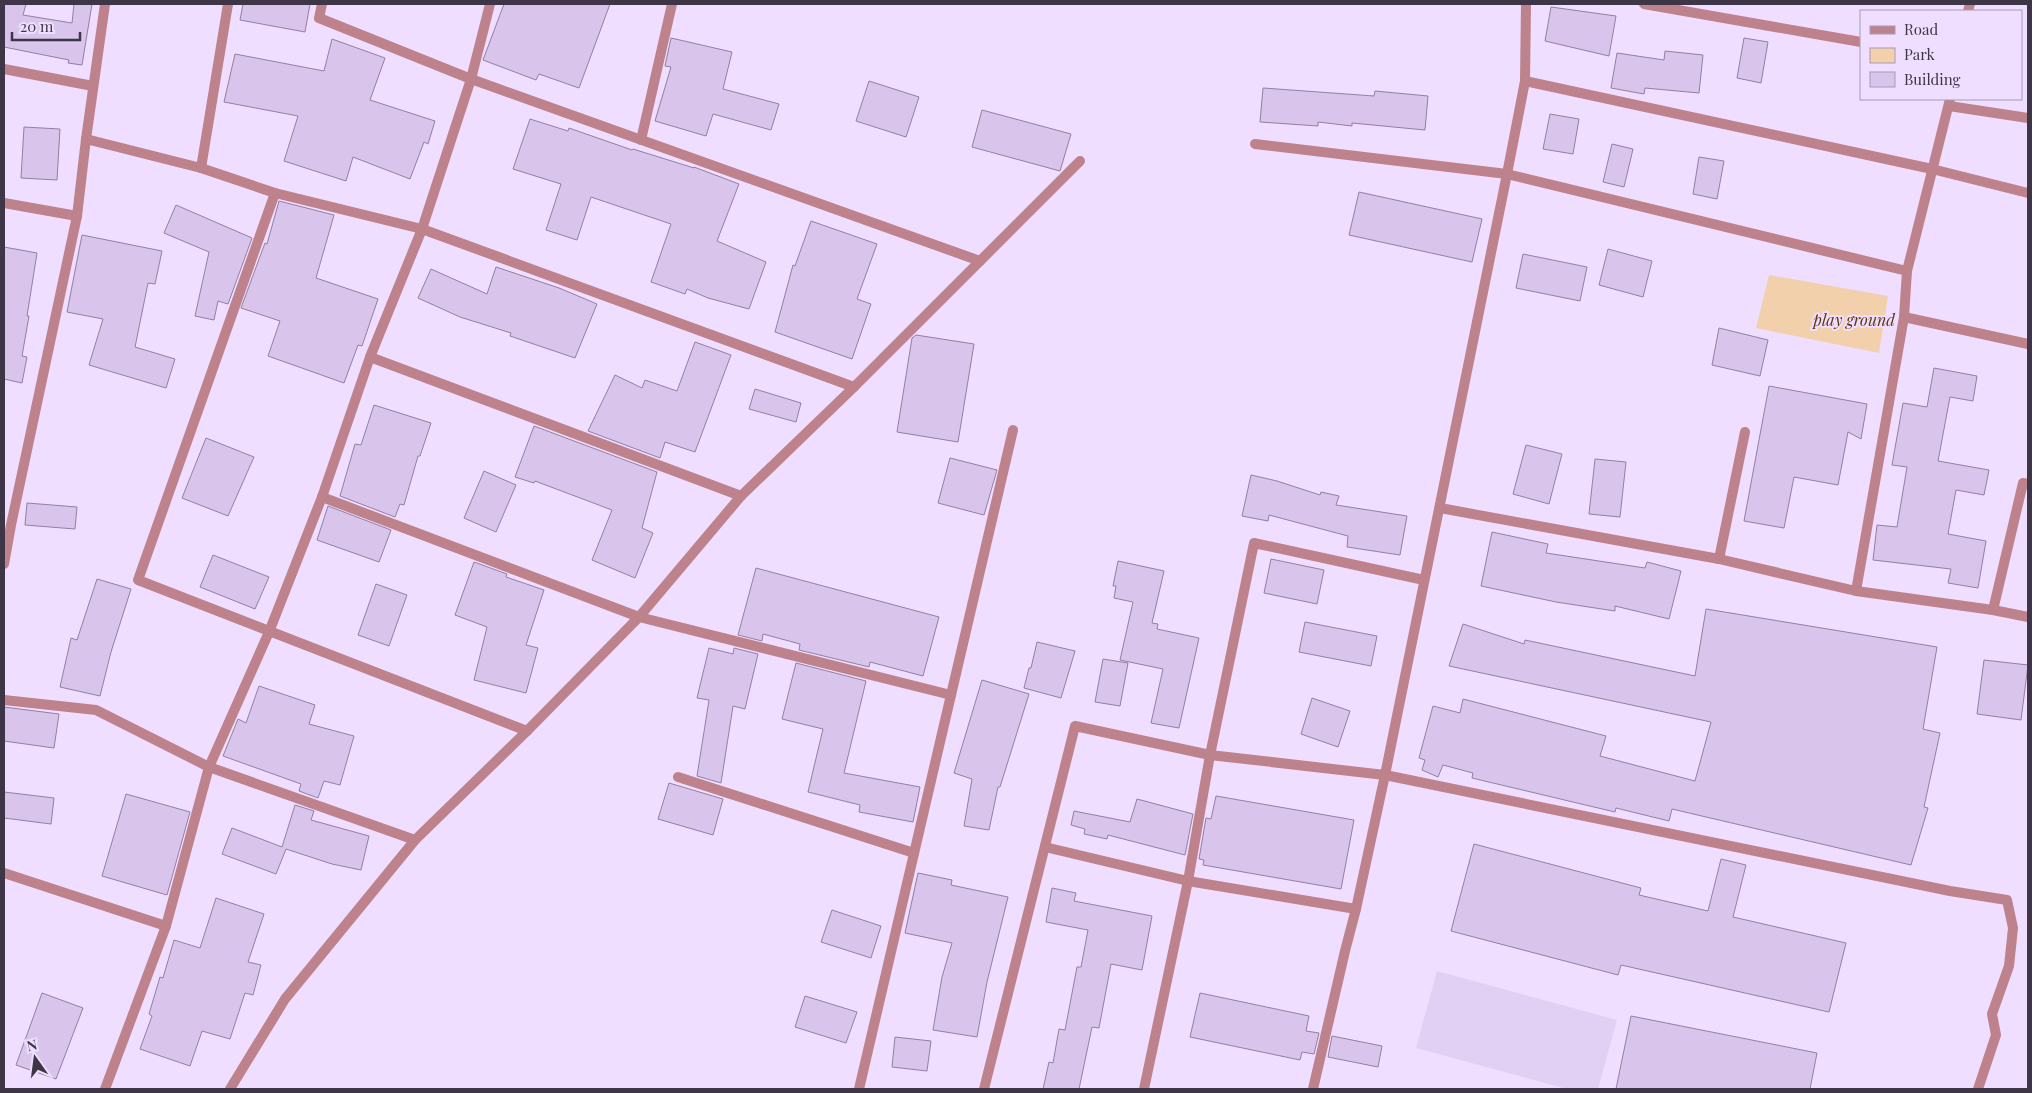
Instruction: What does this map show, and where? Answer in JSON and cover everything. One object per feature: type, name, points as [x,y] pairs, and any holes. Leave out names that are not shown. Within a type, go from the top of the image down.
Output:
[{"type":"street","points":[[4,564],[10,525],[78,216],[86,139],[105,4]]},
{"type":"street","points":[[201,168],[228,4]]},
{"type":"street","points":[[322,4],[319,18],[471,79],[980,262]]},
{"type":"street","points":[[106,1089],[166,926],[209,767],[269,632],[322,497],[370,357],[422,229],[471,79],[490,4]]},
{"type":"street","points":[[641,140],[672,4]]},
{"type":"street","points":[[1313,1089],[1356,910],[1385,775],[1507,174],[1525,81],[1526,4]]},
{"type":"street","points":[[1644,4],[1860,42]]},
{"type":"street","points":[[4,69],[93,86]]},
{"type":"street","points":[[1525,81],[1932,170],[2028,193]]},
{"type":"street","points":[[1856,591],[1904,317],[1907,271],[1950,103],[2028,118]]},
{"type":"street","points":[[86,139],[201,168],[275,193],[422,229],[854,387]]},
{"type":"street","points":[[1255,144],[1507,174],[1907,271]]},
{"type":"street","points":[[230,1089],[285,999],[415,840],[639,618],[741,496],[854,387],[1080,161]]},
{"type":"street","points":[[275,193],[138,580],[527,731]]},
{"type":"street","points":[[4,203],[78,216]]},
{"type":"street","points":[[1904,317],[2028,344]]},
{"type":"street","points":[[370,357],[741,496]]},
{"type":"street","points":[[859,1089],[1013,430]]},
{"type":"street","points":[[1719,559],[1745,432]]},
{"type":"street","points":[[1993,610],[2023,483],[2028,484]]},
{"type":"street","points":[[322,497],[639,618],[951,695]]},
{"type":"street","points":[[1440,508],[1719,559],[1856,591],[1993,610],[2028,617]]},
{"type":"street","points":[[1144,1089],[1188,881],[1210,755],[1254,543],[1424,580]]},
{"type":"street","points":[[4,700],[96,710],[209,767],[415,840]]},
{"type":"street","points":[[984,1089],[1075,726],[1210,755],[1385,775],[1950,891],[2006,900],[2013,928],[2009,966],[1992,1014],[1996,1035],[1978,1089]]},
{"type":"street","points":[[678,777],[914,853]]},
{"type":"street","points":[[1045,847],[1188,881],[1356,910]]},
{"type":"street","points":[[4,873],[166,926]]},
{"type":"shaded area","points":[[1437,971],[1617,1020],[1598,1089],[1567,1089],[1416,1048]]},
{"type":"green space","name":"play ground","points":[[1769,275],[1888,296],[1879,353],[1756,328]]},
{"type":"building","points":[[4,4],[26,4],[23,15],[72,23],[74,4],[92,4],[82,65],[68,63],[69,60],[4,47]]},
{"type":"building","points":[[243,4],[310,4],[305,32],[240,20]]},
{"type":"building","points":[[504,4],[610,4],[579,88],[539,74],[536,80],[483,60]]},
{"type":"building","points":[[1551,7],[1616,16],[1609,56],[1545,41]]},
{"type":"building","points":[[671,38],[732,52],[723,89],[779,104],[771,130],[713,114],[706,136],[655,121],[671,67],[665,66]]},
{"type":"building","points":[[1744,38],[1768,42],[1761,83],[1737,78]]},
{"type":"building","points":[[332,39],[385,58],[370,100],[435,121],[428,144],[424,142],[410,179],[353,157],[346,181],[284,161],[298,116],[224,102],[235,54],[324,71]]},
{"type":"building","points":[[1665,51],[1703,55],[1699,93],[1645,88],[1644,94],[1611,88],[1617,53],[1664,60]]},
{"type":"building","points":[[869,81],[919,97],[906,137],[856,121]]},
{"type":"building","points":[[1263,88],[1374,96],[1375,91],[1428,96],[1425,130],[1352,123],[1352,126],[1318,122],[1318,126],[1260,122]]},
{"type":"building","points":[[982,110],[1071,134],[1060,171],[972,147]]},
{"type":"building","points":[[1550,114],[1579,119],[1573,154],[1543,149]]},
{"type":"building","points":[[530,119],[568,131],[569,128],[632,150],[694,167],[739,184],[717,241],[766,262],[749,309],[708,298],[687,289],[685,294],[651,282],[671,224],[591,197],[577,240],[546,230],[561,184],[513,169]]},
{"type":"building","points":[[24,127],[60,129],[57,180],[21,178]]},
{"type":"building","points":[[1612,144],[1633,149],[1624,187],[1603,182]]},
{"type":"building","points":[[1699,157],[1724,161],[1717,199],[1693,194]]},
{"type":"building","points":[[1359,192],[1482,219],[1472,262],[1349,235]]},
{"type":"building","points":[[279,201],[334,215],[316,278],[378,299],[362,346],[358,345],[344,383],[268,356],[280,321],[241,308],[265,243],[267,244]]},
{"type":"building","points":[[176,205],[252,238],[228,304],[218,301],[214,320],[195,316],[209,252],[164,233]]},
{"type":"building","points":[[811,221],[877,244],[857,299],[871,304],[852,359],[775,332],[793,265],[795,266]]},
{"type":"building","points":[[82,235],[162,251],[155,284],[148,283],[135,347],[175,359],[166,388],[89,365],[103,319],[67,312]]},
{"type":"building","points":[[4,247],[37,253],[22,356],[27,357],[22,383],[4,379]]},
{"type":"building","points":[[1608,249],[1652,261],[1643,297],[1599,285]]},
{"type":"building","points":[[1523,254],[1587,267],[1580,301],[1516,288]]},
{"type":"building","points":[[496,267],[559,288],[597,304],[575,358],[510,336],[511,333],[460,317],[418,298],[431,269],[487,294]]},
{"type":"building","points":[[1719,328],[1768,340],[1760,376],[1712,365]]},
{"type":"building","points":[[916,335],[974,344],[958,442],[897,432],[912,338]]},
{"type":"building","points":[[695,342],[731,355],[695,452],[665,442],[660,458],[588,431],[615,375],[642,388],[645,380],[677,391]]},
{"type":"building","points":[[1934,368],[1977,376],[1973,401],[1950,397],[1938,461],[1989,470],[1984,495],[1956,490],[1948,534],[1986,541],[1978,588],[1948,583],[1951,569],[1873,560],[1877,525],[1897,527],[1907,467],[1892,465],[1903,403],[1927,407]]},
{"type":"building","points":[[1769,386],[1867,404],[1861,439],[1848,432],[1838,485],[1794,477],[1784,528],[1744,521]]},
{"type":"building","points":[[755,389],[801,403],[796,422],[749,409]]},
{"type":"building","points":[[374,405],[431,423],[420,456],[418,456],[404,505],[400,504],[395,517],[340,496],[355,444],[361,445]]},
{"type":"building","points":[[534,426],[657,472],[642,528],[653,533],[635,578],[592,560],[612,510],[535,481],[534,483],[515,477]]},
{"type":"building","points":[[206,438],[254,457],[228,516],[182,498]]},
{"type":"building","points":[[1526,445],[1562,454],[1549,504],[1513,494]]},
{"type":"building","points":[[950,458],[997,470],[984,515],[938,503]]},
{"type":"building","points":[[1595,459],[1626,462],[1620,517],[1589,514]]},
{"type":"building","points":[[484,471],[516,485],[496,532],[464,518]]},
{"type":"building","points":[[1251,475],[1320,495],[1321,492],[1339,496],[1336,505],[1407,516],[1400,555],[1347,547],[1348,536],[1269,515],[1268,521],[1242,516]]},
{"type":"building","points":[[27,503],[77,507],[75,529],[25,525]]},
{"type":"building","points":[[328,506],[391,530],[379,562],[317,540]]},
{"type":"building","points":[[1492,532],[1548,544],[1546,553],[1645,568],[1647,562],[1681,571],[1669,619],[1615,606],[1615,611],[1556,602],[1481,586]]},
{"type":"building","points":[[213,555],[269,577],[255,609],[200,587]]},
{"type":"building","points":[[1271,559],[1324,570],[1317,604],[1264,593]]},
{"type":"building","points":[[1118,561],[1164,571],[1152,623],[1158,624],[1157,629],[1199,638],[1179,728],[1151,723],[1163,669],[1120,660],[1133,602],[1114,598],[1116,586],[1113,586]]},
{"type":"building","points":[[474,562],[507,574],[506,577],[544,590],[526,645],[538,648],[526,693],[474,680],[487,627],[455,615]]},
{"type":"building","points":[[756,568],[939,617],[923,676],[870,662],[869,667],[799,650],[800,644],[763,634],[762,641],[738,635]]},
{"type":"building","points":[[97,579],[131,589],[111,652],[100,696],[60,687],[71,638],[77,640]]},
{"type":"building","points":[[376,584],[407,595],[389,646],[358,635]]},
{"type":"building","points":[[1706,609],[1937,647],[1923,729],[1940,733],[1924,807],[1928,808],[1911,865],[1672,809],[1669,821],[1616,808],[1615,812],[1472,778],[1473,773],[1443,765],[1438,777],[1422,770],[1425,760],[1419,758],[1433,706],[1460,713],[1463,699],[1606,736],[1600,756],[1695,781],[1711,722],[1449,666],[1463,624],[1524,644],[1525,640],[1695,676]]},
{"type":"building","points":[[1305,622],[1377,636],[1371,666],[1299,652]]},
{"type":"building","points":[[1037,642],[1075,651],[1061,698],[1024,688]]},
{"type":"building","points":[[709,648],[733,654],[734,648],[758,654],[745,709],[733,706],[721,783],[697,776],[709,700],[697,698]]},
{"type":"building","points":[[1103,659],[1128,663],[1120,706],[1095,702]]},
{"type":"building","points":[[1984,660],[2028,665],[2021,720],[1977,714]]},
{"type":"building","points":[[796,663],[866,681],[844,773],[920,787],[913,822],[859,812],[860,805],[808,792],[823,729],[782,719]]},
{"type":"building","points":[[982,680],[1029,694],[1000,787],[998,787],[989,830],[964,826],[972,779],[954,773]]},
{"type":"building","points":[[259,686],[315,705],[309,724],[354,736],[340,785],[324,781],[318,798],[299,791],[301,784],[223,756],[238,719],[246,723]]},
{"type":"building","points":[[1312,698],[1350,711],[1338,747],[1301,734]]},
{"type":"building","points":[[4,707],[59,714],[54,748],[4,741]]},
{"type":"building","points":[[669,783],[723,799],[713,835],[658,819]]},
{"type":"building","points":[[4,792],[54,798],[51,824],[4,818]]},
{"type":"building","points":[[126,794],[190,812],[167,895],[102,876]]},
{"type":"building","points":[[1216,796],[1354,820],[1341,889],[1203,865],[1204,860],[1199,859],[1206,818],[1211,819]]},
{"type":"building","points":[[1137,799],[1193,814],[1185,855],[1108,835],[1107,839],[1084,834],[1085,829],[1071,825],[1074,811],[1130,822]]},
{"type":"building","points":[[295,805],[314,811],[311,820],[369,836],[361,870],[332,864],[286,849],[276,874],[222,854],[232,828],[282,847]]},
{"type":"building","points":[[1474,844],[1641,888],[1639,895],[1708,911],[1721,859],[1746,865],[1733,917],[1846,943],[1829,1012],[1621,965],[1618,975],[1451,931]]},
{"type":"building","points":[[918,873],[952,880],[951,885],[1008,897],[987,982],[977,1037],[933,1030],[942,977],[952,943],[905,933]]},
{"type":"building","points":[[1052,888],[1076,893],[1074,901],[1152,916],[1142,970],[1111,964],[1099,1028],[1092,1027],[1079,1089],[1043,1089],[1049,1062],[1053,1063],[1059,1029],[1065,1030],[1077,967],[1081,967],[1088,930],[1046,922]]},
{"type":"building","points":[[216,898],[264,914],[248,962],[261,965],[253,995],[245,993],[230,1039],[202,1031],[190,1066],[140,1049],[152,1016],[149,1014],[160,977],[163,978],[174,940],[200,948]]},
{"type":"building","points":[[832,910],[881,926],[871,958],[821,942]]},
{"type":"building","points":[[42,993],[83,1008],[56,1079],[16,1065]]},
{"type":"building","points":[[1200,993],[1309,1016],[1306,1031],[1319,1033],[1314,1054],[1302,1052],[1300,1060],[1190,1037]]},
{"type":"building","points":[[805,996],[857,1012],[846,1043],[795,1027]]},
{"type":"building","points":[[1631,1016],[1817,1053],[1810,1089],[1616,1089]]},
{"type":"building","points":[[1332,1036],[1382,1046],[1378,1067],[1328,1057]]},
{"type":"building","points":[[895,1037],[931,1041],[927,1071],[892,1067]]}]
